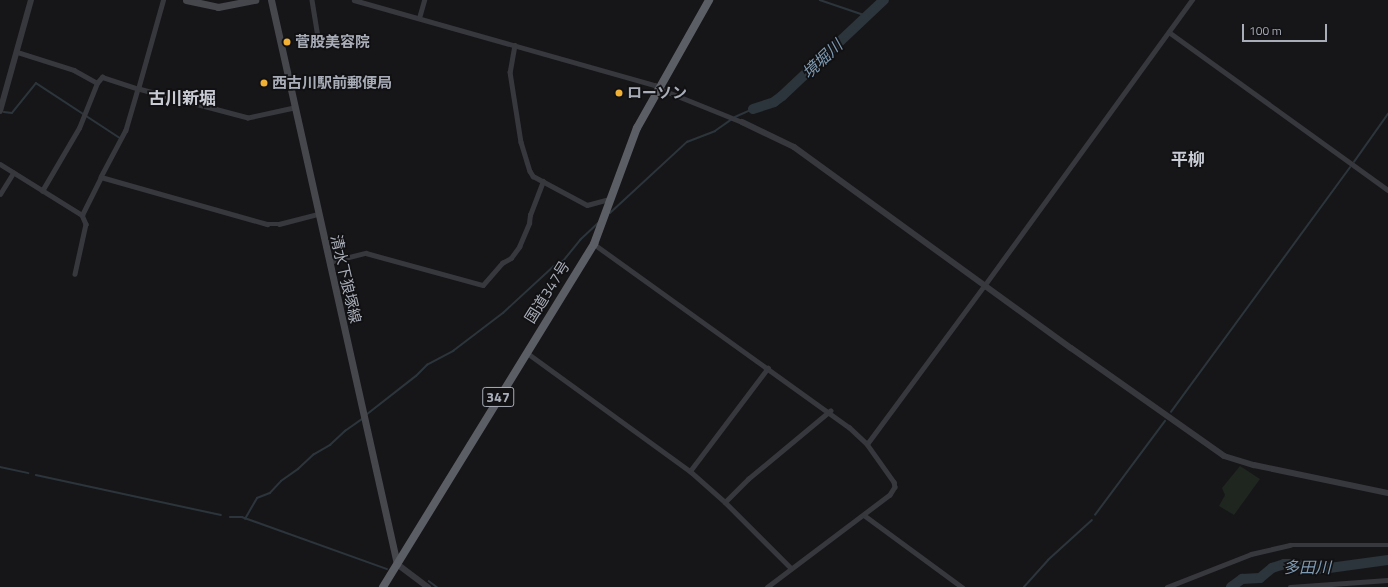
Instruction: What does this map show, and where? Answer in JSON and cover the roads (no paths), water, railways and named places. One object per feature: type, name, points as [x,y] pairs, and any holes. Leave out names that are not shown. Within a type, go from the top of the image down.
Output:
[{"type":"highway","name":"国道347号","points":[[383,587],[526,352],[594,244],[637,128],[658,88],[709,0]]},
{"type":"main road","points":[[186,0],[210,7],[227,3],[255,0]]},
{"type":"main road","name":"清水下狼塚線","points":[[271,0],[397,564]]},
{"type":"street","points":[[0,110],[31,0]]},
{"type":"street","points":[[82,215],[126,130],[163,0]]},
{"type":"street","points":[[312,0],[319,43]]},
{"type":"street","points":[[354,0],[655,85],[658,88],[742,122],[794,147],[984,286],[1224,456],[1254,465],[1388,493]]},
{"type":"street","points":[[418,18],[424,0]]},
{"type":"street","points":[[867,444],[1192,0]]},
{"type":"street","points":[[1169,32],[1388,190]]},
{"type":"street","points":[[515,46],[510,72],[521,142],[533,176],[587,205],[610,199]]},
{"type":"street","points":[[17,52],[74,70],[96,83]]},
{"type":"street","points":[[42,191],[84,115],[96,83],[102,77],[138,89],[248,118],[294,108]]},
{"type":"street","points":[[0,164],[82,215],[86,224],[75,274]]},
{"type":"street","points":[[0,194],[13,173]]},
{"type":"street","points":[[101,177],[267,224],[279,224],[318,214]]},
{"type":"street","points":[[329,262],[366,252],[483,285],[502,263],[511,258],[518,247],[529,223],[530,215],[543,181]]},
{"type":"street","points":[[594,244],[830,412],[867,444],[894,482],[895,488],[890,495],[791,568],[768,587]]},
{"type":"street","points":[[526,352],[690,471],[725,502],[791,568]]},
{"type":"street","points":[[690,471],[768,368]]},
{"type":"street","points":[[725,502],[748,479],[830,412]]},
{"type":"street","points":[[864,515],[962,587]]},
{"type":"street","points":[[1167,587],[1250,554],[1290,544],[1388,545]]},
{"type":"street","points":[[397,564],[428,587]]},
{"type":"street","points":[[1290,587],[1388,580]]},
{"type":"waterway","points":[[820,0],[867,16]]},
{"type":"waterway","name":"境堀川","points":[[753,109],[774,102],[782,96],[884,0]]},
{"type":"waterway","points":[[4,112],[12,113],[36,83],[120,138]]},
{"type":"waterway","points":[[735,117],[753,109]]},
{"type":"waterway","points":[[1354,162],[1388,114]]},
{"type":"waterway","points":[[610,213],[687,142],[715,131],[732,119]]},
{"type":"waterway","points":[[1171,412],[1350,167]]},
{"type":"waterway","points":[[366,415],[416,376],[427,365],[453,351],[503,313],[553,267],[564,260],[580,240],[598,223]]},
{"type":"waterway","points":[[245,519],[257,498],[270,493],[281,481],[298,469],[313,455],[330,445],[345,431],[362,419]]},
{"type":"waterway","points":[[1095,515],[1165,421]]},
{"type":"waterway","points":[[0,467],[28,473]]},
{"type":"waterway","points":[[36,475],[221,515]]},
{"type":"waterway","points":[[230,517],[242,517],[387,569]]},
{"type":"waterway","points":[[1024,587],[1048,560],[1092,520]]},
{"type":"waterway","name":"多田川","points":[[1231,587],[1242,579],[1260,578],[1272,568],[1284,564],[1322,569],[1388,560]]},
{"type":"waterway","points":[[429,581],[437,587]]},
{"type":"place","name":"菅股美容院","points":[[287,42]]},
{"type":"place","name":"西古川駅前郵便局","points":[[264,83]]},
{"type":"place","name":"ローソン","points":[[619,93]]},
{"type":"district","name":"古川新堀","points":[[182,99]]},
{"type":"district","name":"平柳","points":[[1188,160]]}]
